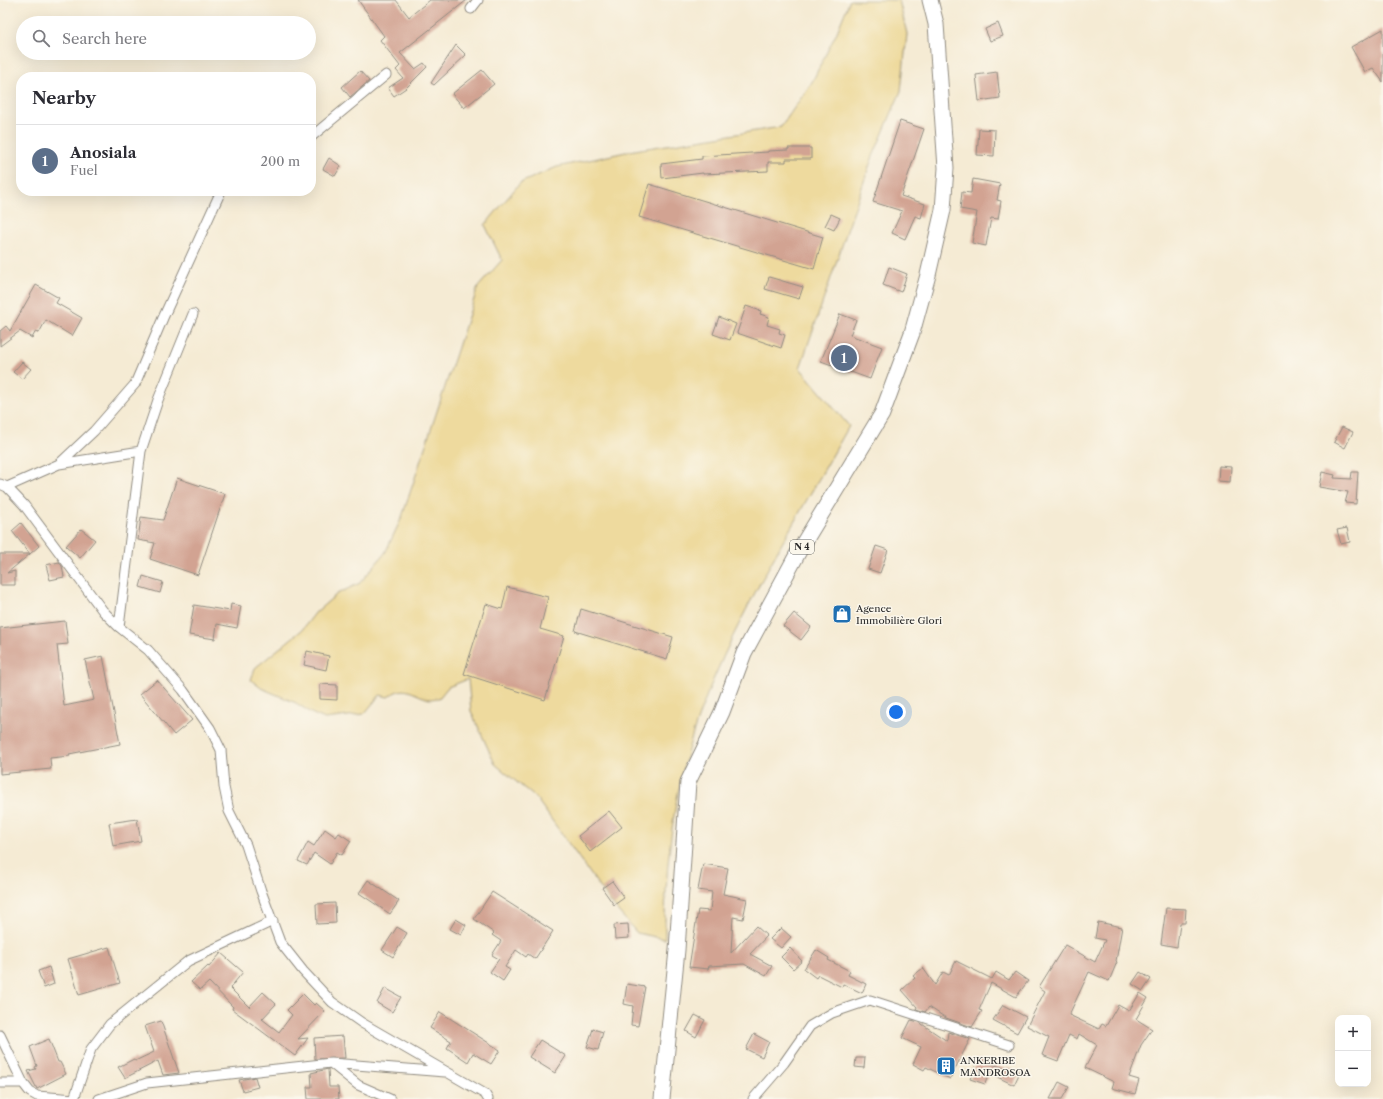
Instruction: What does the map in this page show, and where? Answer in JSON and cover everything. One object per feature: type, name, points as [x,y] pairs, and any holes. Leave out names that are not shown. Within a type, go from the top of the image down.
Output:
[{"type":"main road","name":"N 4","points":[[662,1099],[677,950],[688,782],[722,712],[744,653],[800,550],[882,414],[912,333],[928,275],[943,210],[946,168],[936,24],[930,0]]},
{"type":"street","points":[[470,9],[478,0]]},
{"type":"street","points":[[316,133],[386,75]]},
{"type":"street","points":[[59,464],[94,431],[135,384],[162,318],[218,196]]},
{"type":"street","points":[[119,627],[141,450],[158,400],[194,314]]},
{"type":"street","points":[[141,450],[59,464],[4,486],[24,505],[103,611],[119,627],[148,650],[183,690],[210,728],[221,750],[224,787],[229,811],[246,845],[260,891],[280,942],[303,971],[332,1002],[362,1023],[485,1094],[488,1099]]},
{"type":"street","points":[[0,1035],[23,1083],[30,1092],[37,1096],[74,1099],[91,1049],[110,1024],[188,961],[273,921]]},
{"type":"street","points":[[753,1099],[784,1063],[810,1026],[832,1013],[870,1000],[1009,1045]]},
{"type":"street","points":[[99,1099],[147,1083],[332,1063],[348,1066],[448,1072]]},
{"type":"street","points":[[332,1063],[358,1085],[390,1099]]},
{"type":"street","points":[[0,1083],[23,1083]]},
{"type":"sand","points":[[850,0],[899,0],[907,34],[901,91],[871,161],[800,368],[849,426],[789,530],[751,601],[716,673],[701,710],[684,765],[673,823],[669,853],[665,911],[665,939],[637,933],[612,904],[536,798],[495,764],[471,711],[468,679],[448,687],[439,698],[428,699],[403,690],[388,697],[380,695],[364,714],[325,719],[313,714],[296,703],[261,688],[251,680],[255,668],[302,630],[316,612],[337,594],[360,583],[385,553],[402,517],[478,287],[502,260],[485,225],[520,183],[557,167],[635,150],[781,127],[812,82],[837,32]]},
{"type":"building","points":[[358,0],[396,0],[409,17],[430,0],[467,0],[400,53],[415,69],[424,63],[427,67],[406,88],[394,96],[388,88],[403,78],[396,70],[400,66],[380,40],[384,36]]},
{"type":"building","points":[[998,23],[1003,36],[990,41],[985,29]]},
{"type":"building","points":[[1383,29],[1383,82],[1373,68],[1365,72],[1351,47]]},
{"type":"building","points":[[456,45],[466,55],[434,85],[431,83]]},
{"type":"building","points":[[482,70],[494,84],[464,108],[452,94]]},
{"type":"building","points":[[360,71],[369,81],[350,97],[342,87]]},
{"type":"building","points":[[997,72],[1000,98],[979,101],[976,75]]},
{"type":"building","points":[[900,121],[924,129],[901,196],[925,204],[921,218],[915,216],[905,239],[892,233],[902,211],[873,202]]},
{"type":"building","points":[[979,129],[995,130],[994,156],[977,155]]},
{"type":"building","points":[[788,148],[811,148],[811,159],[786,159],[786,162],[768,162],[768,171],[703,173],[662,178],[661,164],[702,159],[702,156],[768,152],[788,150]]},
{"type":"building","points":[[329,158],[341,166],[335,176],[323,169]]},
{"type":"building","points":[[973,179],[1000,184],[997,200],[1001,201],[998,219],[991,218],[986,246],[972,243],[977,212],[960,209],[962,192],[971,193]]},
{"type":"building","points":[[649,184],[823,237],[814,269],[639,217]]},
{"type":"building","points":[[831,214],[840,218],[834,230],[825,226]]},
{"type":"building","points":[[889,267],[907,274],[901,292],[883,285]]},
{"type":"building","points":[[769,277],[803,287],[799,299],[765,289]]},
{"type":"building","points":[[36,285],[59,298],[56,303],[82,318],[72,336],[46,320],[39,333],[36,331],[32,338],[20,331],[0,346],[0,331],[6,326],[10,331]]},
{"type":"building","points":[[746,306],[761,311],[760,314],[769,317],[767,325],[780,329],[779,333],[785,335],[781,348],[737,333]]},
{"type":"building","points":[[840,314],[856,320],[850,335],[882,347],[870,379],[821,361]]},
{"type":"building","points":[[719,317],[736,324],[730,340],[713,334]]},
{"type":"building","points":[[22,362],[31,369],[22,379],[13,372]]},
{"type":"building","points":[[1342,427],[1353,432],[1345,448],[1334,442]]},
{"type":"building","points":[[1219,466],[1231,467],[1230,482],[1218,481]]},
{"type":"building","points":[[1322,472],[1335,475],[1334,478],[1351,479],[1352,472],[1358,472],[1356,504],[1345,503],[1348,492],[1319,487]]},
{"type":"building","points":[[177,478],[225,494],[198,575],[150,559],[155,543],[138,540],[141,517],[163,520]]},
{"type":"building","points":[[21,523],[39,546],[30,554],[12,531]]},
{"type":"building","points":[[1347,528],[1350,542],[1341,544],[1337,530]]},
{"type":"building","points":[[81,529],[95,540],[80,558],[66,546]]},
{"type":"building","points":[[876,546],[888,550],[880,573],[868,569]]},
{"type":"building","points":[[0,554],[30,554],[7,573],[15,571],[15,585],[0,585]]},
{"type":"building","points":[[59,562],[62,566],[64,577],[50,580],[46,565]]},
{"type":"building","points":[[143,576],[163,582],[160,593],[140,587]]},
{"type":"building","points":[[507,587],[548,597],[540,629],[564,636],[545,700],[464,674],[486,604],[502,609]]},
{"type":"building","points":[[231,604],[241,606],[237,628],[217,624],[215,639],[189,635],[194,605],[230,611]]},
{"type":"building","points":[[581,609],[673,637],[667,659],[575,631]]},
{"type":"building","points":[[794,613],[811,627],[801,640],[783,626]]},
{"type":"building","points":[[65,621],[68,644],[57,645],[64,706],[94,700],[85,660],[103,656],[120,744],[69,754],[70,756],[50,758],[51,769],[0,774],[0,628]]},
{"type":"building","points":[[307,651],[329,656],[326,670],[304,665]]},
{"type":"building","points":[[157,680],[192,720],[174,735],[140,694]]},
{"type":"building","points":[[320,684],[337,685],[337,700],[320,699]]},
{"type":"building","points":[[609,811],[622,827],[590,852],[578,836]]},
{"type":"building","points":[[137,819],[141,841],[113,846],[109,823]]},
{"type":"building","points":[[325,829],[336,837],[339,833],[351,841],[342,855],[337,852],[330,864],[314,853],[307,865],[298,861],[308,842],[314,846]]},
{"type":"building","points":[[703,864],[728,868],[723,894],[747,899],[743,919],[733,917],[731,953],[756,926],[767,936],[750,954],[772,966],[766,976],[744,964],[709,966],[708,969],[689,967],[698,910],[710,911],[712,892],[698,890]]},
{"type":"building","points":[[368,880],[399,901],[390,914],[359,893]]},
{"type":"building","points":[[612,881],[624,898],[614,905],[602,888]]},
{"type":"building","points":[[492,892],[553,931],[535,959],[528,954],[526,957],[516,950],[505,967],[510,970],[503,981],[490,972],[499,959],[492,955],[501,941],[492,935],[494,933],[474,919]]},
{"type":"building","points":[[335,903],[336,923],[317,924],[316,904]]},
{"type":"building","points":[[1166,908],[1186,909],[1185,923],[1180,923],[1177,947],[1161,944]]},
{"type":"building","points":[[456,919],[466,925],[461,935],[450,929]]},
{"type":"building","points":[[1098,922],[1122,927],[1117,962],[1109,981],[1089,972],[1069,1015],[1099,1029],[1102,1024],[1106,1026],[1118,1005],[1129,1011],[1140,993],[1148,998],[1136,1019],[1152,1029],[1141,1045],[1129,1077],[1139,1080],[1135,1094],[1112,1088],[1114,1082],[1085,1068],[1097,1045],[1079,1034],[1077,1039],[1069,1035],[1058,1061],[1042,1055],[1049,1037],[1027,1026],[1045,991],[1039,987],[1065,945],[1095,962],[1105,940],[1095,938]]},
{"type":"building","points":[[628,924],[629,938],[615,939],[614,925]]},
{"type":"building","points":[[397,927],[407,933],[393,957],[382,950]]},
{"type":"building","points":[[781,928],[791,937],[781,948],[770,939]]},
{"type":"building","points":[[109,947],[120,983],[79,995],[68,959]]},
{"type":"building","points":[[790,948],[802,961],[793,969],[781,957]]},
{"type":"building","points":[[816,950],[829,958],[828,960],[850,971],[848,975],[866,984],[862,993],[843,984],[842,987],[818,975],[816,978],[804,969]]},
{"type":"building","points":[[221,953],[243,972],[230,988],[249,1007],[263,992],[276,1004],[262,1019],[279,1032],[292,1015],[287,1010],[303,994],[314,1005],[316,1003],[325,1011],[298,1039],[308,1038],[295,1056],[232,1009],[233,1007],[209,982],[200,990],[191,982],[208,966],[209,967]]},
{"type":"building","points":[[956,961],[992,979],[996,972],[1009,980],[1015,972],[1028,981],[1016,997],[991,983],[979,1010],[982,1011],[972,1027],[946,1018],[929,1007],[925,1012],[916,1009],[917,1007],[902,990],[915,978],[913,976],[923,968],[935,985],[943,972],[949,975]]},
{"type":"building","points":[[49,967],[54,984],[44,988],[38,971]]},
{"type":"building","points":[[1140,972],[1151,979],[1143,991],[1132,984]]},
{"type":"building","points":[[627,984],[645,987],[638,1026],[631,1025],[633,1006],[624,1004]]},
{"type":"building","points":[[385,988],[401,997],[392,1012],[377,1003]]},
{"type":"building","points":[[1003,1005],[1026,1017],[1017,1033],[993,1020]]},
{"type":"building","points":[[440,1012],[500,1050],[491,1064],[473,1053],[468,1062],[447,1048],[451,1041],[430,1028]]},
{"type":"building","points":[[695,1015],[705,1020],[696,1037],[686,1031]]},
{"type":"building","points":[[911,1020],[919,1022],[947,1041],[948,1032],[970,1039],[950,1079],[926,1067],[924,1070],[913,1064],[921,1047],[902,1038]]},
{"type":"building","points":[[161,1021],[179,1073],[163,1075],[158,1061],[125,1078],[118,1067],[134,1059],[135,1061],[154,1052],[145,1026]]},
{"type":"building","points":[[593,1029],[603,1032],[598,1050],[587,1047]]},
{"type":"building","points":[[754,1034],[769,1042],[762,1057],[746,1049]]},
{"type":"building","points":[[343,1036],[345,1058],[315,1059],[314,1038]]},
{"type":"building","points":[[49,1039],[58,1062],[60,1062],[66,1074],[37,1089],[28,1071],[36,1069],[35,1067],[37,1066],[30,1047]]},
{"type":"building","points":[[540,1040],[566,1056],[555,1073],[529,1057]]},
{"type":"building","points":[[856,1058],[865,1058],[864,1068],[855,1067]]},
{"type":"building","points":[[978,1059],[1006,1069],[1007,1067],[1020,1072],[1014,1085],[989,1073],[985,1084],[970,1079]]},
{"type":"building","points":[[328,1069],[329,1087],[338,1087],[339,1099],[308,1099],[307,1087],[312,1087],[311,1073]]},
{"type":"building","points":[[255,1077],[258,1087],[243,1091],[239,1080]]},
{"type":"building","points":[[1059,1082],[1069,1087],[1062,1099],[1050,1099]]},
{"type":"place","name":"Anosiala","points":[[844,358]]},
{"type":"place","name":"Agence Immobilière Glori","points":[[842,614]]},
{"type":"place","name":"ANKERIBE MANDROSOA","points":[[946,1066]]}]
